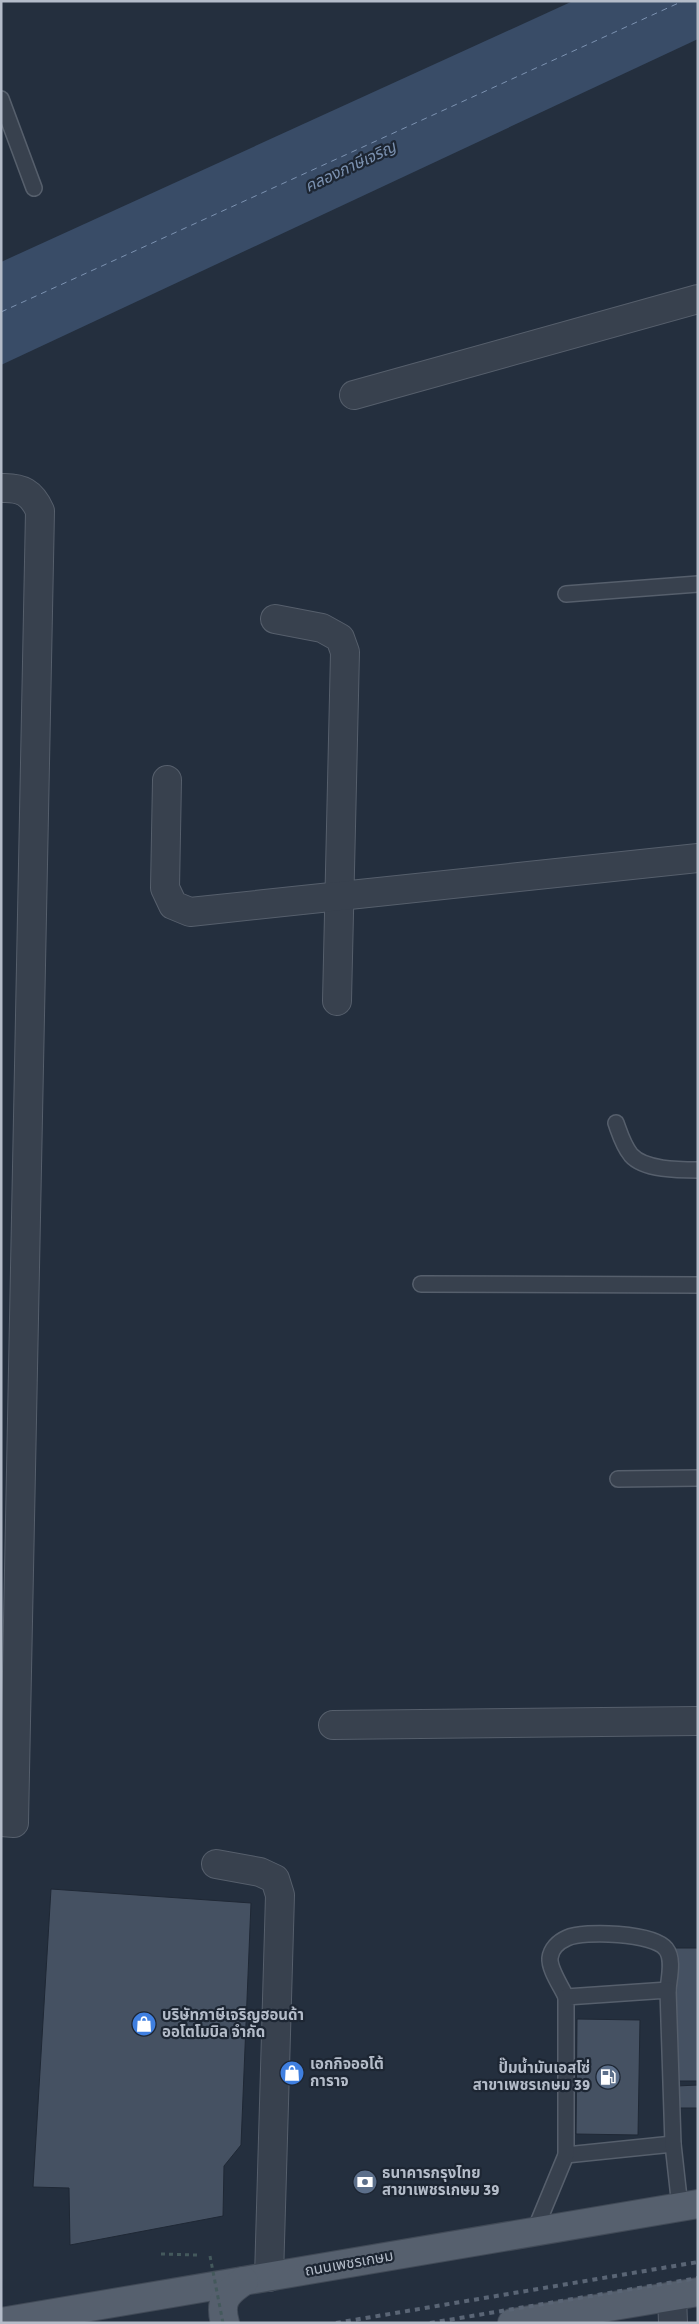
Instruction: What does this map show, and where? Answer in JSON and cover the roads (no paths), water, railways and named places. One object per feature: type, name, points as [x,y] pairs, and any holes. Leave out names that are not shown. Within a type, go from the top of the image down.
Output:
[{"type":"main road","name":"ถนนเพชรเกษม","points":[[1,2322],[689,2205]]},
{"type":"main road","points":[[224,2323],[222,2311],[224,2300],[230,2290],[256,2279]]},
{"type":"main road","points":[[185,2291],[196,2297],[205,2308],[208,2323]]},
{"type":"main road","points":[[512,2323],[685,2294]]},
{"type":"street","points":[[354,395],[698,299]]},
{"type":"street","points":[[1,488],[23,490],[34,498],[40,511],[14,1823],[1,1822]]},
{"type":"street","points":[[275,619],[322,628],[340,638],[345,652],[341,896],[337,1001]]},
{"type":"street","points":[[167,780],[165,888],[173,905],[190,912],[698,858]]},
{"type":"street","points":[[333,1725],[698,1721]]},
{"type":"street","points":[[216,1864],[260,1872],[275,1879],[280,1895],[256,2279]]},
{"type":"street","points":[[674,2323],[685,2294]]},
{"type":"lane","points":[[1,99],[34,188]]},
{"type":"lane","points":[[566,594],[698,584]]},
{"type":"lane","points":[[616,1123],[623,1144],[632,1157],[668,1170],[698,1170]]},
{"type":"lane","points":[[421,1284],[698,1285]]},
{"type":"lane","points":[[618,1479],[698,1478]]},
{"type":"lane","points":[[535,2230],[566,2155],[566,1997],[550,1960],[553,1948],[567,1938],[601,1934],[639,1936],[666,1947],[671,1957],[668,1990],[672,2144],[689,2205]]},
{"type":"lane","points":[[566,1997],[668,1990]]},
{"type":"lane","points":[[566,2155],[672,2144]]},
{"type":"water","name":"คลองภาษีเจริญ","points":[[573,1],[698,1],[698,39],[1,365],[1,262]]},
{"type":"railway","points":[[336,2323],[698,2262]]},
{"type":"railway","points":[[430,2323],[698,2278]]},
{"type":"place","name":"บริษัทภาษีเจริญฮอนด้า ออโตโมบิล จำกัด","points":[[144,2024]]},
{"type":"place","name":"เอกกิจออโต้ การาจ","points":[[292,2073]]},
{"type":"place","name":"ปั๊มน้ำมันเอสโซ่ สาขาเพชรเกษม 39","points":[[608,2077]]},
{"type":"place","name":"ธนาคารกรุงไทย สาขาเพชรเกษม 39","points":[[365,2182]]}]
